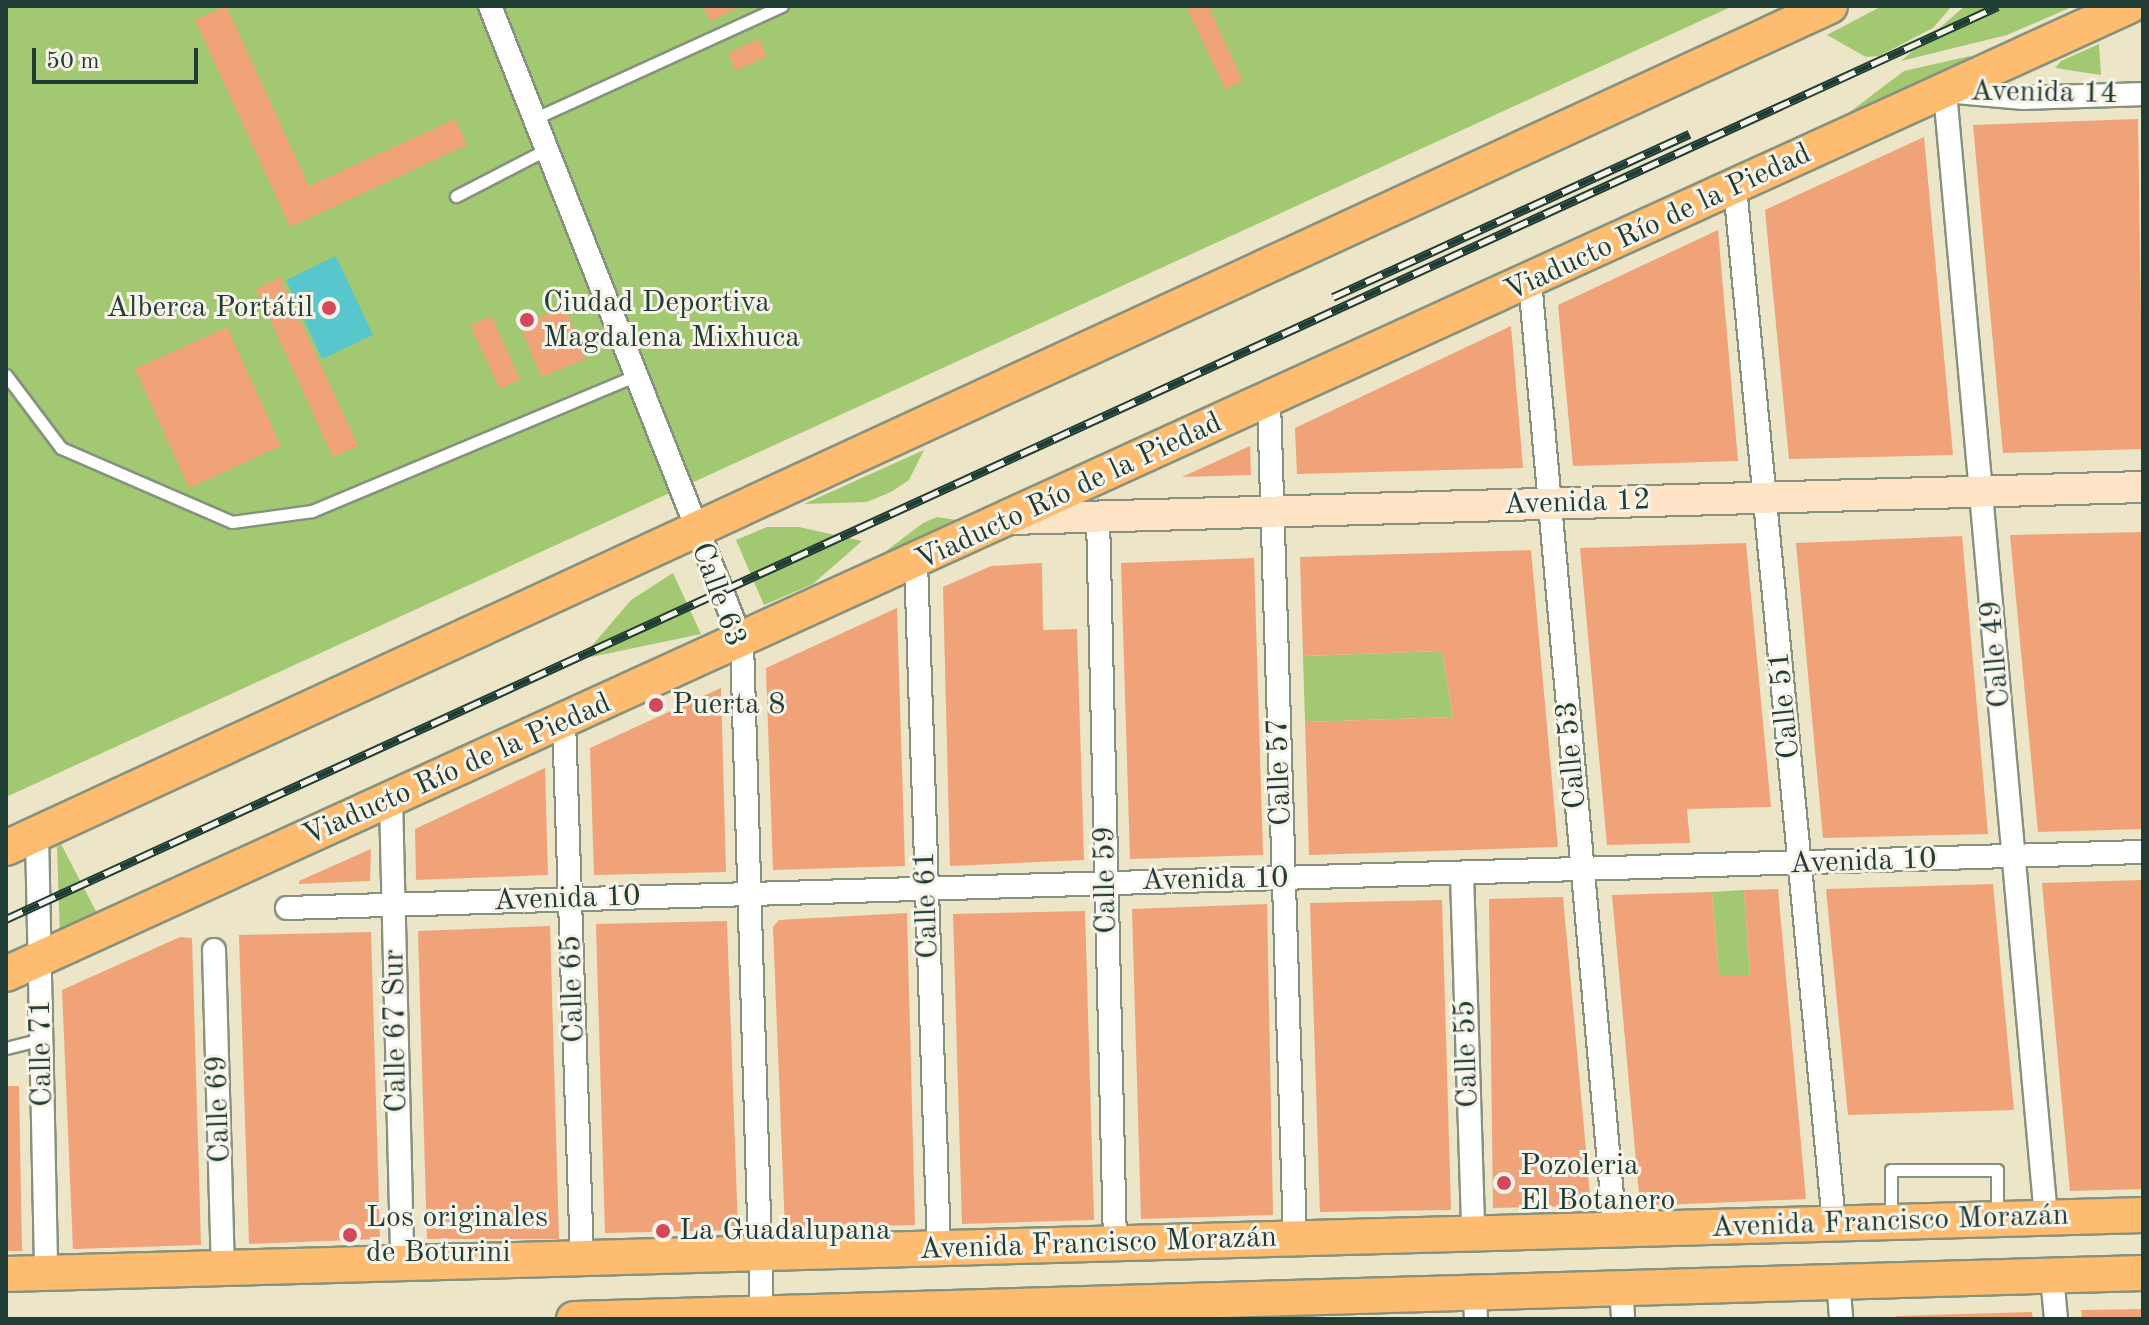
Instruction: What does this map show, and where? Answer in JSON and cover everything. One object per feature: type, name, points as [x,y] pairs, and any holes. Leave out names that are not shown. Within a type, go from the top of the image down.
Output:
[{"type":"main road","points":[[6,848],[1830,6]]},
{"type":"main road","name":"Viaducto Río de la Piedad","points":[[6,974],[742,642],[2129,6]]},
{"type":"main road","name":"Avenida Francisco Morazán","points":[[6,1274],[2143,1215]]},
{"type":"main road","name":"Avenida Francisco Morazán","points":[[574,1319],[1622,1304],[1838,1282],[2143,1273]]},
{"type":"street","name":"Calle 63","points":[[490,6],[550,147],[694,529],[742,642],[762,1316]]},
{"type":"street","name":"Avenida 14","points":[[1945,91],[2024,98],[2143,94]]},
{"type":"street","name":"Calle 49","points":[[1945,91],[2046,1217]]},
{"type":"street","name":"Calle 51","points":[[1735,187],[1834,1223]]},
{"type":"street","name":"Calle 53","points":[[1530,281],[1615,1229]]},
{"type":"street","name":"Calle 57","points":[[1269,401],[1295,1238]]},
{"type":"street","name":"Avenida 12","points":[[1011,519],[2143,487]]},
{"type":"street","name":"Calle 59","points":[[1098,517],[1115,1243]]},
{"type":"street","name":"Calle 61","points":[[916,562],[939,1248]]},
{"type":"street","name":"Calle 65","points":[[564,721],[582,1258]]},
{"type":"street","name":"Calle 67 Sur","points":[[391,800],[402,1263]]},
{"type":"street","name":"Calle 71","points":[[37,834],[46,1272]]},
{"type":"street","name":"Avenida 10","points":[[287,908],[955,887],[1750,868],[2143,852]]},
{"type":"street","name":"Calle 55","points":[[1462,874],[1473,1233]]},
{"type":"street","name":"Calle 69","points":[[214,950],[223,1268]]},
{"type":"street","points":[[2052,1276],[2056,1319]]},
{"type":"street","points":[[1838,1282],[1841,1319]]},
{"type":"lane","points":[[538,117],[782,6]]},
{"type":"lane","points":[[456,196],[550,147]]},
{"type":"lane","points":[[6,375],[61,448],[232,522],[312,511],[637,375]]},
{"type":"lane","points":[[6,1048],[41,1039]]},
{"type":"lane","points":[[1891,1222],[1891,1170],[1997,1170],[1997,1219]]},
{"type":"green space","name":"Ciudad Deportiva Magdalena Mixhuca","points":[[6,6],[1733,6],[6,797]]},
{"type":"green space","points":[[1882,6],[1952,6],[1933,28],[1879,56],[1866,57],[1827,35]]},
{"type":"green space","points":[[1965,6],[2074,6],[2007,35],[1901,61]]},
{"type":"green space","points":[[2099,44],[2101,75],[2055,68],[2061,61]]},
{"type":"green space","points":[[1970,56],[1971,59],[1843,117],[1904,71]]},
{"type":"green space","points":[[924,450],[909,480],[891,492],[867,502],[804,504]]},
{"type":"green space","points":[[937,517],[963,521],[873,561],[923,523]]},
{"type":"green space","points":[[767,527],[799,527],[862,541],[813,584],[764,605],[736,540]]},
{"type":"green space","points":[[673,573],[701,634],[591,657],[590,648],[631,600]]},
{"type":"green space","points":[[1442,651],[1453,717],[1305,722],[1303,656]]},
{"type":"green space","points":[[61,844],[100,919],[60,936],[57,847]]},
{"type":"green space","points":[[1744,890],[1750,975],[1719,975],[1712,892]]},
{"type":"water","name":"Alberca Portátil","points":[[336,256],[373,335],[322,359],[286,280]]},
{"type":"building","points":[[226,6],[309,186],[455,119],[467,145],[290,227],[195,20]]},
{"type":"building","points":[[703,6],[743,6],[710,21]]},
{"type":"building","points":[[1186,6],[1208,6],[1243,81],[1225,89]]},
{"type":"building","points":[[759,39],[767,56],[735,71],[728,53]]},
{"type":"building","points":[[2138,119],[2143,449],[2003,453],[1973,125]]},
{"type":"building","points":[[1924,137],[1953,455],[1789,459],[1765,210]]},
{"type":"building","points":[[1718,230],[1738,461],[1573,466],[1558,305]]},
{"type":"building","points":[[280,277],[358,446],[333,457],[256,289]]},
{"type":"building","points":[[565,307],[586,359],[541,377],[520,325]]},
{"type":"building","points":[[491,316],[520,379],[500,389],[470,325]]},
{"type":"building","points":[[1511,326],[1523,468],[1297,474],[1295,428]]},
{"type":"building","points":[[227,327],[281,446],[189,488],[135,369]]},
{"type":"building","points":[[1250,446],[1251,475],[1182,477]]},
{"type":"building","points":[[2143,532],[2143,829],[2038,832],[2010,535]]},
{"type":"building","points":[[1962,536],[1988,834],[1823,838],[1796,543]]},
{"type":"building","points":[[1746,543],[1771,807],[1687,809],[1690,843],[1607,845],[1580,548]]},
{"type":"building","points":[[1531,550],[1558,847],[1309,855],[1305,722],[1453,717],[1442,651],[1303,656],[1300,557]]},
{"type":"building","points":[[1254,558],[1263,855],[1130,859],[1121,563]]},
{"type":"building","points":[[1042,563],[1043,630],[1077,629],[1084,860],[950,866],[943,587],[991,566]]},
{"type":"building","points":[[897,608],[905,866],[773,870],[766,668]]},
{"type":"building","points":[[721,688],[726,872],[594,875],[590,748]]},
{"type":"building","points":[[545,768],[548,875],[416,880],[415,829]]},
{"type":"building","points":[[371,849],[370,881],[299,884],[299,881]]},
{"type":"building","points":[[2143,880],[2143,1189],[2070,1191],[2042,883]]},
{"type":"building","points":[[1993,884],[2014,1110],[1848,1115],[1826,889]]},
{"type":"building","points":[[1778,889],[1806,1199],[1640,1206],[1612,895],[1712,892],[1719,975],[1750,975],[1744,890]]},
{"type":"building","points":[[1563,897],[1591,1206],[1493,1208],[1489,899]]},
{"type":"building","points":[[1442,900],[1451,1210],[1320,1212],[1310,903]]},
{"type":"building","points":[[1267,904],[1273,1215],[1141,1219],[1132,909]]},
{"type":"building","points":[[1085,911],[1094,1220],[962,1224],[953,914]]},
{"type":"building","points":[[907,913],[915,1225],[785,1229],[773,927],[779,920]]},
{"type":"building","points":[[727,921],[738,1230],[605,1233],[596,924]]},
{"type":"building","points":[[550,926],[559,1239],[427,1239],[418,931]]},
{"type":"building","points":[[371,932],[380,1239],[249,1244],[239,935]]},
{"type":"building","points":[[180,937],[192,938],[201,1245],[73,1249],[62,990]]},
{"type":"building","points":[[6,1086],[19,1086],[22,1251],[6,1251]]},
{"type":"building","points":[[2143,1309],[2143,1319],[2082,1319],[2081,1310]]},
{"type":"building","points":[[2032,1312],[2033,1319],[1896,1319],[1896,1316]]},
{"type":"railway","points":[[6,919],[1998,6]]},
{"type":"railway","points":[[1333,297],[1689,134]]},
{"type":"place","name":"Alberca Portátil","points":[[329,308]]},
{"type":"place","name":"Ciudad Deportiva Magdalena Mixhuca","points":[[527,320]]},
{"type":"place","name":"Puerta 8","points":[[656,705]]},
{"type":"place","name":"Pozoleria El Botanero","points":[[1504,1183]]},
{"type":"place","name":"La Guadalupana","points":[[663,1231]]},
{"type":"place","name":"Los originales de Boturini","points":[[350,1235]]}]
